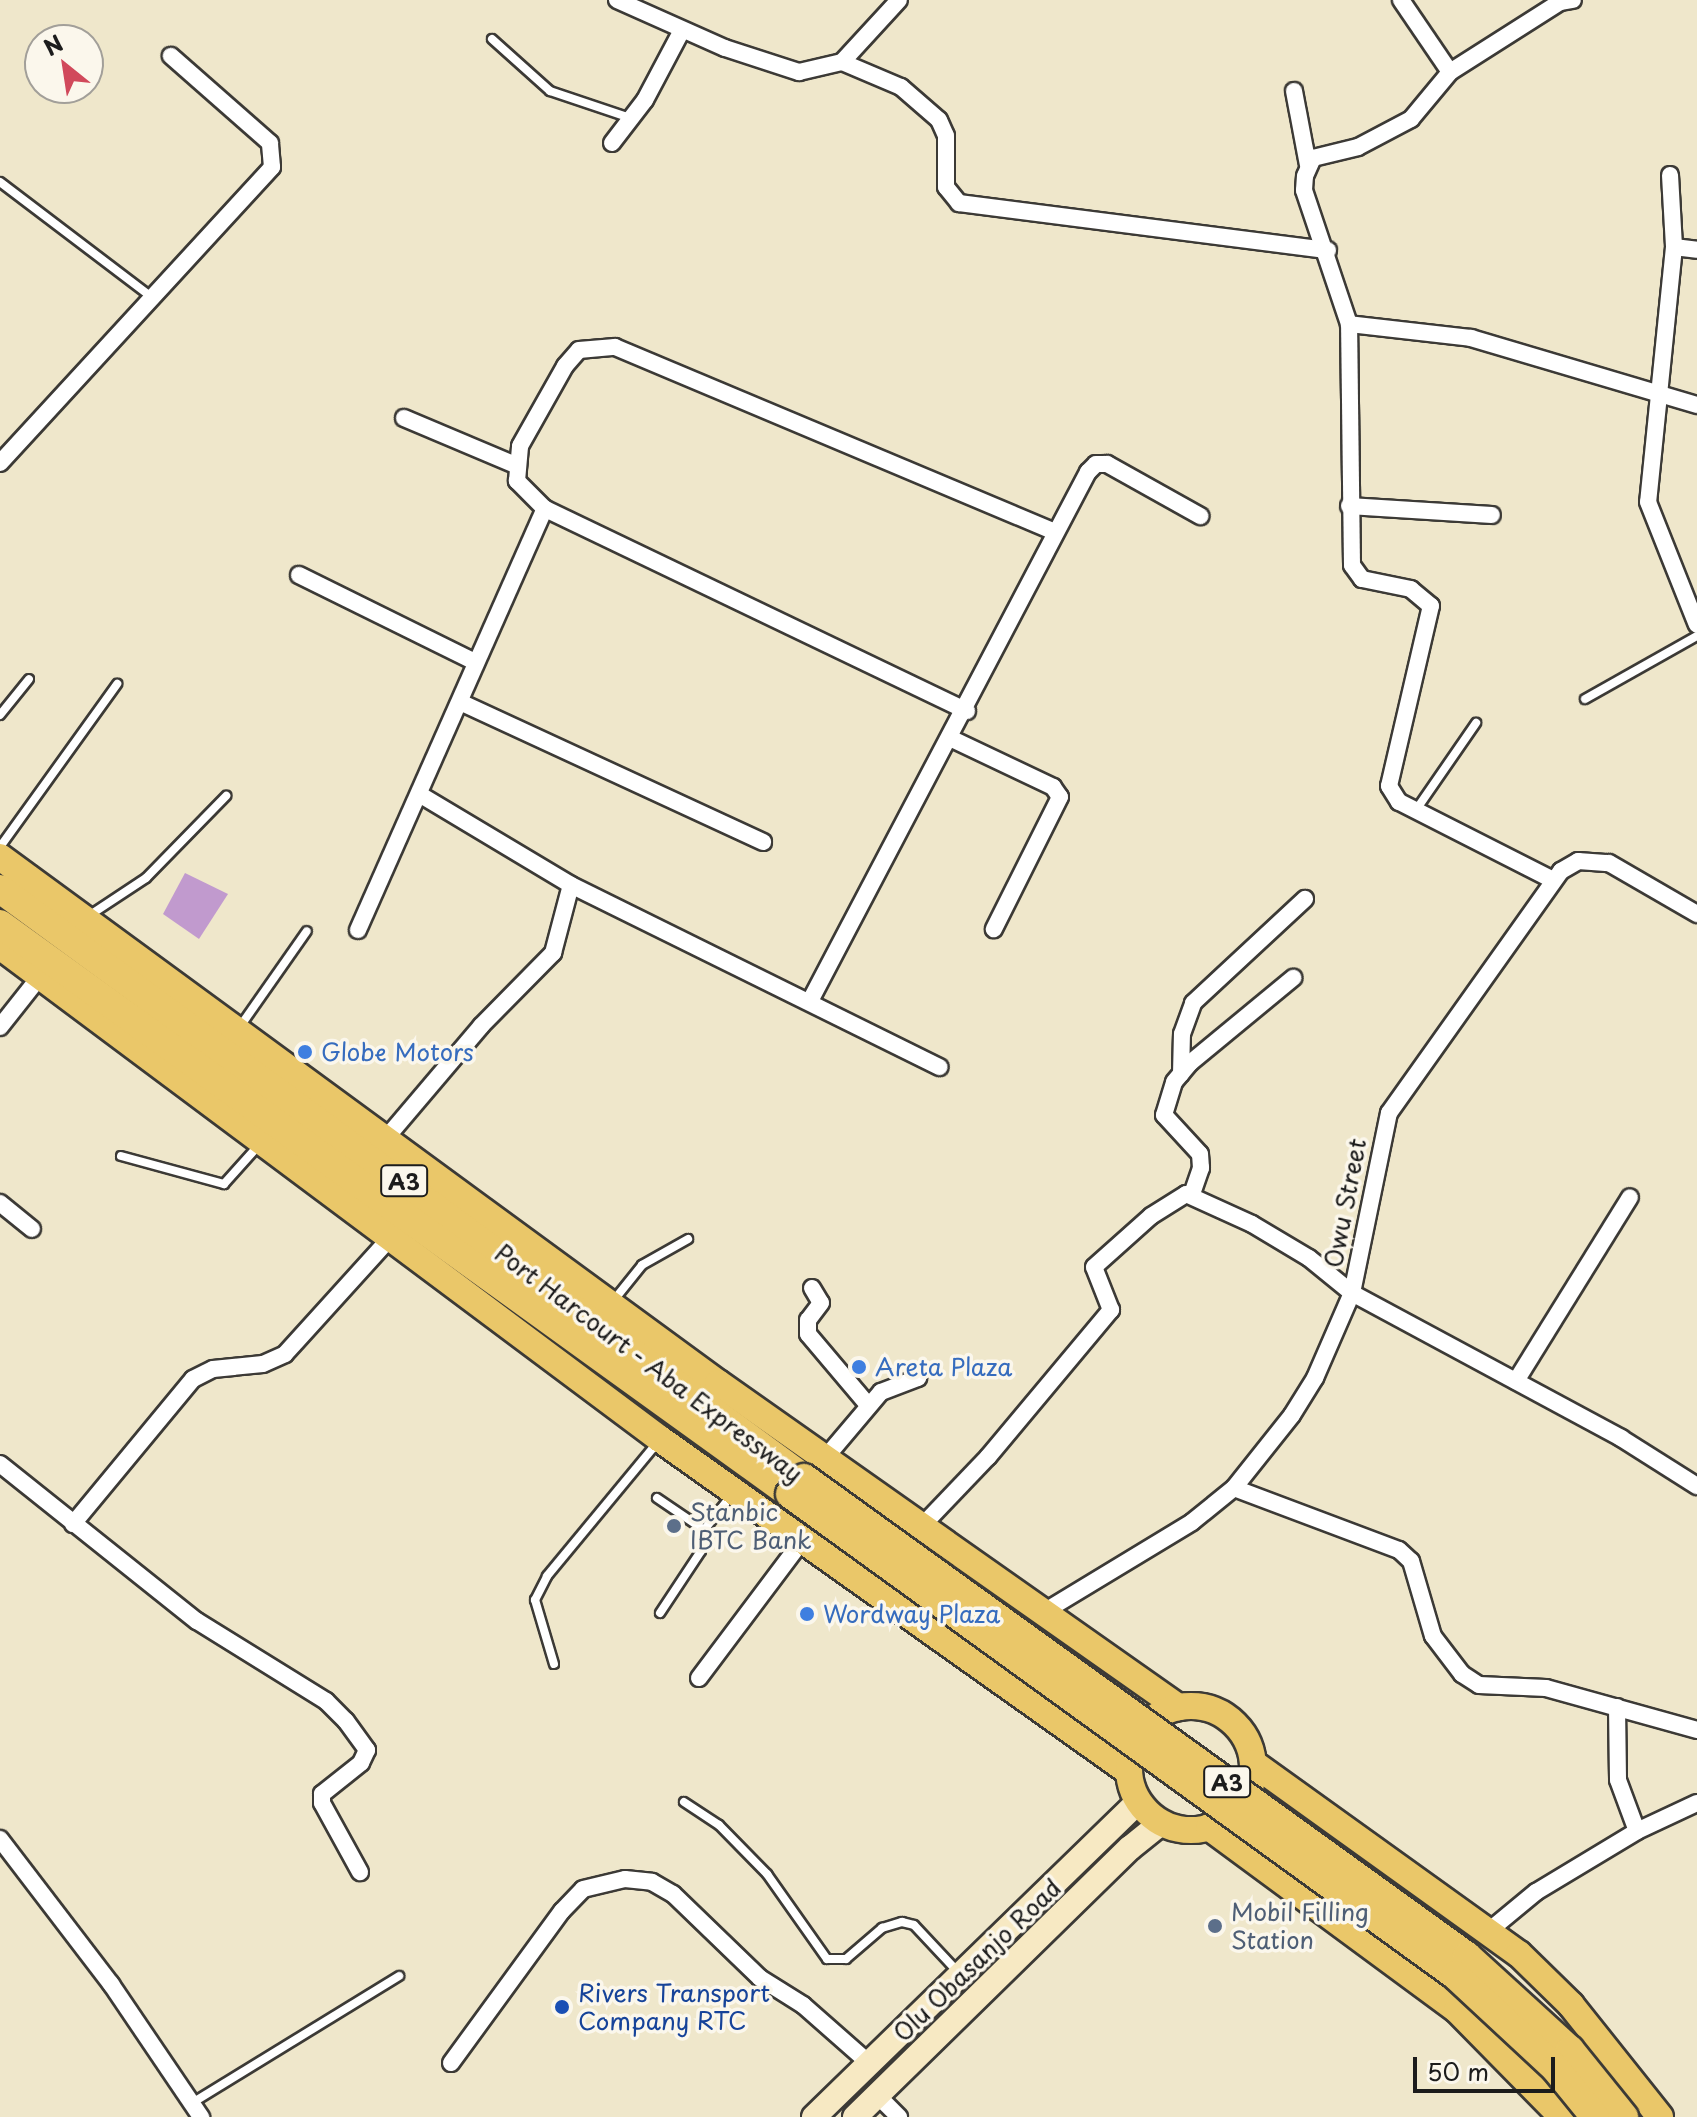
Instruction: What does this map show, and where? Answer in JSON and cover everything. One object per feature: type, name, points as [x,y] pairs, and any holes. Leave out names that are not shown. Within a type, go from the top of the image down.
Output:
[{"type":"highway","name":"Port Harcourt - Aba Expressway","points":[[0,889],[1455,1975],[1544,2057],[1595,2117]]},
{"type":"highway","name":"Port Harcourt - Aba Expressway","points":[[0,924],[1467,1956],[1570,2050],[1624,2117]]},
{"type":"main road","points":[[0,857],[387,1137],[611,1304],[1178,1707]]},
{"type":"main road","points":[[0,946],[660,1439],[1128,1771]]},
{"type":"main road","points":[[1178,1707],[1213,1710],[1228,1718],[1245,1738],[1253,1763],[1245,1800],[1233,1814],[1209,1827],[1179,1829],[1161,1823],[1138,1802],[1128,1771],[1136,1738],[1161,1713],[1178,1707]]},
{"type":"main road","points":[[1253,1763],[1490,1930],[1571,2005],[1660,2117]]},
{"type":"main road","name":"Olu Obasanjo Road","points":[[814,2117],[1138,1802]]},
{"type":"main road","name":"Olu Obasanjo Road","points":[[855,2117],[1130,1848],[1161,1823]]},
{"type":"main road","points":[[1209,1827],[1457,2010],[1562,2117]]},
{"type":"street","points":[[617,0],[682,30],[799,72],[842,62],[899,0]]},
{"type":"street","points":[[1401,0],[1450,72]]},
{"type":"street","points":[[1308,165],[1322,153],[1358,147],[1411,119],[1450,72],[1564,1]]},
{"type":"street","points":[[612,143],[631,118],[682,30]]},
{"type":"street","points":[[0,463],[150,296],[267,174],[274,159],[270,143],[171,56]]},
{"type":"street","points":[[842,62],[901,87],[939,120],[946,136],[946,187],[959,203],[1328,250]]},
{"type":"street","points":[[1294,91],[1308,165],[1304,190],[1328,250],[1349,324],[1349,506],[1355,572],[1370,582],[1419,592],[1431,606],[1389,775],[1392,794],[1416,811],[1553,880]]},
{"type":"street","points":[[1670,175],[1674,247],[1648,502],[1697,625]]},
{"type":"street","points":[[1674,247],[1697,250]]},
{"type":"street","points":[[1349,324],[1471,338],[1659,391],[1697,405]]},
{"type":"street","points":[[967,711],[545,509],[523,491],[515,465],[565,366],[579,350],[615,347],[1055,532]]},
{"type":"street","points":[[404,418],[515,465]]},
{"type":"street","points":[[810,1001],[967,711],[1055,532],[1096,464],[1107,464],[1200,516]]},
{"type":"street","points":[[1349,506],[1492,515]]},
{"type":"street","points":[[358,930],[545,509]]},
{"type":"street","points":[[299,575],[475,662]]},
{"type":"street","points":[[460,702],[763,842]]},
{"type":"street","points":[[952,739],[1053,787],[1060,797],[994,929]]},
{"type":"street","points":[[419,794],[571,885],[940,1067]]},
{"type":"street","name":"Owu Street","points":[[1042,1613],[1192,1522],[1234,1488],[1315,1378],[1352,1293],[1389,1113],[1553,880],[1578,861],[1609,863],[1697,914]]},
{"type":"street","points":[[387,1137],[481,1026],[553,953],[571,885]]},
{"type":"street","points":[[922,1526],[988,1457],[1111,1310],[1094,1267],[1151,1216],[1192,1194],[1201,1168],[1200,1154],[1164,1115],[1181,1074],[1182,1034],[1193,1003],[1305,899]]},
{"type":"street","points":[[0,1027],[41,975]]},
{"type":"street","points":[[1181,1074],[1293,978]]},
{"type":"street","points":[[1192,1194],[1309,1258],[1352,1293],[1516,1381],[1697,1486]]},
{"type":"street","points":[[1516,1381],[1630,1197]]},
{"type":"street","points":[[0,1203],[32,1229]]},
{"type":"street","points":[[73,1524],[193,1379],[213,1369],[263,1364],[285,1354],[391,1237]]},
{"type":"street","points":[[812,1288],[821,1303],[808,1320],[808,1334],[868,1405]]},
{"type":"street","points":[[826,1457],[881,1392],[918,1378]]},
{"type":"street","points":[[0,1464],[197,1621],[326,1701],[354,1730],[367,1750],[361,1763],[335,1780],[322,1794],[322,1803],[360,1872]]},
{"type":"street","points":[[1234,1488],[1399,1550],[1411,1561],[1433,1636],[1462,1674],[1479,1685],[1546,1688],[1697,1730]]},
{"type":"street","points":[[699,1678],[802,1541]]},
{"type":"street","points":[[1617,1707],[1618,1780],[1637,1831]]},
{"type":"street","points":[[1490,1930],[1536,1892],[1637,1831],[1697,1803]]},
{"type":"street","points":[[0,1839],[111,1984],[197,2110]]},
{"type":"street","points":[[451,2063],[562,1911],[583,1889],[625,1879],[652,1882],[673,1894],[750,1969],[803,2005],[870,2064]]},
{"type":"street","points":[[878,2096],[899,2117]]},
{"type":"lane","points":[[492,39],[550,91],[631,118]]},
{"type":"lane","points":[[0,182],[150,296]]},
{"type":"lane","points":[[1585,699],[1697,636]]},
{"type":"lane","points":[[0,715],[29,679]]},
{"type":"lane","points":[[0,847],[117,684]]},
{"type":"lane","points":[[1416,811],[1476,723]]},
{"type":"lane","points":[[86,918],[146,878],[226,796]]},
{"type":"lane","points":[[239,1029],[307,931]]},
{"type":"lane","points":[[121,1156],[229,1184],[262,1141]]},
{"type":"lane","points":[[611,1304],[642,1265],[688,1239]]},
{"type":"lane","points":[[554,1664],[535,1600],[547,1576],[660,1439]]},
{"type":"lane","points":[[660,1613],[701,1551],[704,1530],[734,1492]]},
{"type":"lane","points":[[657,1498],[704,1530]]},
{"type":"lane","points":[[684,1802],[719,1825],[767,1874],[827,1959],[846,1959],[882,1928],[902,1922],[914,1925],[961,1975]]},
{"type":"lane","points":[[197,2110],[399,1976]]},
{"type":"building","points":[[185,873],[228,894],[199,939],[163,914]]},
{"type":"place","name":"Globe Motors","points":[[305,1052]]},
{"type":"place","name":"Areta Plaza","points":[[859,1367]]},
{"type":"place","name":"Stanbic IBTC Bank","points":[[674,1526]]},
{"type":"place","name":"Wordway Plaza","points":[[807,1614]]},
{"type":"place","name":"Mobil Filling Station","points":[[1215,1926]]},
{"type":"place","name":"Rivers Transport Company RTC","points":[[562,2007]]}]
